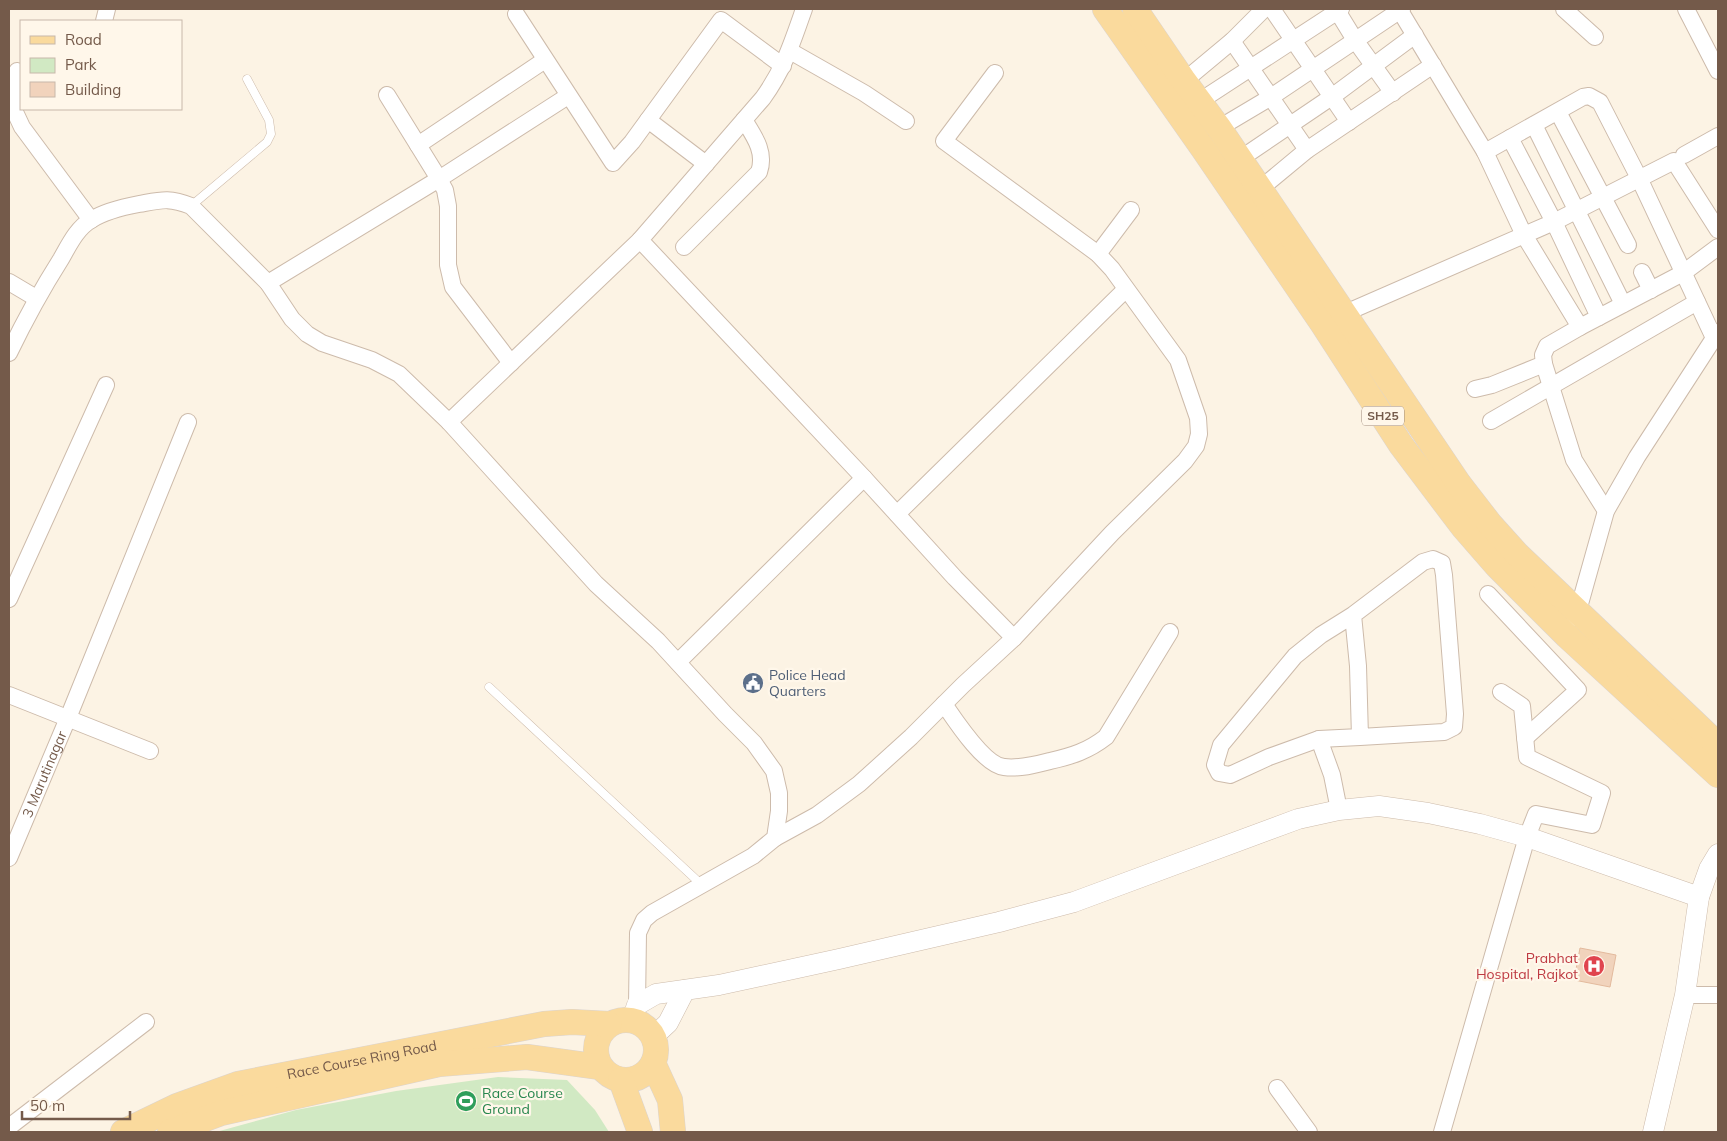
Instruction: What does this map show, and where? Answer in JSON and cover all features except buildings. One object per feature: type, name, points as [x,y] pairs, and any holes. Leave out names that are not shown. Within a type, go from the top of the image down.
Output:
[{"type":"main road","name":"SH25","points":[[1128,15],[1316,315],[1401,445],[1463,527],[1497,566],[1567,636],[1718,775]]},
{"type":"main road","name":"SH25","points":[[1175,88],[1200,101],[1459,484],[1490,524],[1516,554],[1718,745]]},
{"type":"main road","points":[[626,1016],[641,1023],[648,1029],[654,1037],[656,1054],[650,1068],[640,1076],[621,1080],[606,1073],[600,1067],[596,1058],[595,1048],[602,1030],[626,1016]]},
{"type":"main road","name":"Race Course Ring Road","points":[[123,1132],[177,1106],[238,1084],[544,1024],[626,1016]]},
{"type":"main road","name":"Race Course Ring Road","points":[[170,1132],[221,1113],[439,1064],[528,1057],[600,1067]]},
{"type":"main road","points":[[653,1063],[670,1100],[673,1132]]},
{"type":"main road","points":[[621,1080],[640,1132]]},
{"type":"street","points":[[449,422],[640,240],[763,98],[784,66],[804,9]]},
{"type":"street","points":[[1175,88],[1232,41],[1264,9]]},
{"type":"street","points":[[1272,9],[1349,122]]},
{"type":"street","points":[[1219,128],[1271,97],[1400,9],[1485,152],[1524,234],[1580,327]]},
{"type":"street","points":[[1564,9],[1595,37]]},
{"type":"street","points":[[1686,9],[1718,71]]},
{"type":"street","points":[[1200,101],[1338,10],[1355,40],[1393,93]]},
{"type":"street","points":[[516,14],[613,164],[632,142],[721,20],[784,66]]},
{"type":"street","points":[[1240,159],[1333,96],[1415,35]]},
{"type":"street","points":[[1232,41],[1307,150]]},
{"type":"street","points":[[790,51],[864,93],[906,121]]},
{"type":"street","points":[[418,145],[544,60]]},
{"type":"street","points":[[1260,189],[1307,150],[1433,65]]},
{"type":"street","points":[[18,71],[15,112],[22,127],[91,220]]},
{"type":"street","points":[[626,1016],[638,933],[644,920],[652,913],[753,856],[775,838],[817,815],[859,784],[1014,638],[1112,533],[1185,461],[1196,446],[1199,434],[1198,418],[1178,360],[1112,269],[1098,254],[944,141],[995,73]]},
{"type":"street","points":[[387,95],[445,190],[448,206],[448,265],[453,287],[511,363]]},
{"type":"street","points":[[268,283],[440,179],[568,96]]},
{"type":"street","points":[[1485,152],[1583,97],[1589,96],[1600,102],[1639,178],[1697,302],[1716,335],[1637,457],[1606,511],[1579,612],[1567,636]]},
{"type":"street","points":[[1558,112],[1628,245]]},
{"type":"street","points":[[648,120],[706,164]]},
{"type":"street","points":[[684,247],[759,172],[761,155],[759,145],[744,120]]},
{"type":"street","points":[[1534,125],[1623,304]]},
{"type":"street","points":[[1684,155],[1718,136]]},
{"type":"street","points":[[1510,138],[1554,222],[1599,317]]},
{"type":"street","points":[[1343,314],[1554,222],[1674,161],[1718,230]]},
{"type":"street","points":[[9,353],[36,298],[77,232],[91,220],[128,206],[164,200],[177,200],[191,206],[268,283],[292,319],[307,334],[322,343],[379,363],[399,374],[449,422],[596,584],[658,641],[754,743],[774,770],[779,793],[779,811],[775,838]]},
{"type":"street","points":[[1098,254],[1132,210]]},
{"type":"street","points":[[640,240],[864,478],[955,578],[1014,638]]},
{"type":"street","points":[[1606,511],[1574,460],[1544,364],[1543,355],[1547,346],[1683,272],[1718,246]]},
{"type":"street","points":[[1642,272],[1651,290]]},
{"type":"street","points":[[9,282],[36,298]]},
{"type":"street","points":[[897,514],[1126,289]]},
{"type":"street","points":[[1491,421],[1697,302]]},
{"type":"street","points":[[1475,389],[1492,385],[1544,364]]},
{"type":"street","points":[[9,599],[106,385]]},
{"type":"street","name":"3 Marutinagar","points":[[9,858],[188,422]]},
{"type":"street","points":[[678,662],[864,478]]},
{"type":"street","points":[[1433,559],[1442,563],[1444,575],[1455,714],[1454,726],[1444,732],[1360,737],[1319,739],[1269,757],[1230,775],[1218,773],[1215,765],[1220,745],[1295,656],[1321,635],[1353,615],[1424,562],[1433,559]]},
{"type":"street","points":[[1488,594],[1578,690],[1525,738]]},
{"type":"street","points":[[1353,615],[1358,666],[1360,737]]},
{"type":"street","points":[[944,704],[963,733],[986,758],[1002,767],[1024,767],[1066,758],[1092,748],[1106,737],[1170,632]]},
{"type":"street","points":[[1442,1132],[1527,837],[1536,814],[1592,825],[1602,793],[1527,758],[1522,706],[1501,692]]},
{"type":"street","points":[[9,695],[150,751]]},
{"type":"street","points":[[1319,739],[1332,775],[1339,810]]},
{"type":"street","points":[[626,1016],[656,994],[728,983],[849,957],[999,922],[1074,902],[1289,823],[1339,810],[1379,806],[1428,813],[1480,824],[1527,837],[1699,897]]},
{"type":"street","points":[[1653,1132],[1685,994],[1699,897],[1709,869],[1718,854]]},
{"type":"street","points":[[654,1037],[668,1023],[685,990]]},
{"type":"street","points":[[1685,994],[1718,995]]},
{"type":"street","points":[[9,1127],[146,1022]]},
{"type":"street","points":[[1277,1088],[1309,1132]]},
{"type":"lane","points":[[191,206],[267,142],[271,134],[269,120],[247,79]]},
{"type":"lane","points":[[489,687],[702,885]]},
{"type":"green space","name":"Race Course Ground","points":[[498,1077],[567,1080],[595,1110],[609,1132],[216,1132],[296,1110],[396,1091]]},
{"type":"place","name":"Police Head Quarters","points":[[753,683]]},
{"type":"place","name":"Prabhat Hospital, Rajkot","points":[[1594,966]]},
{"type":"place","name":"Race Course Ground","points":[[466,1101]]}]
